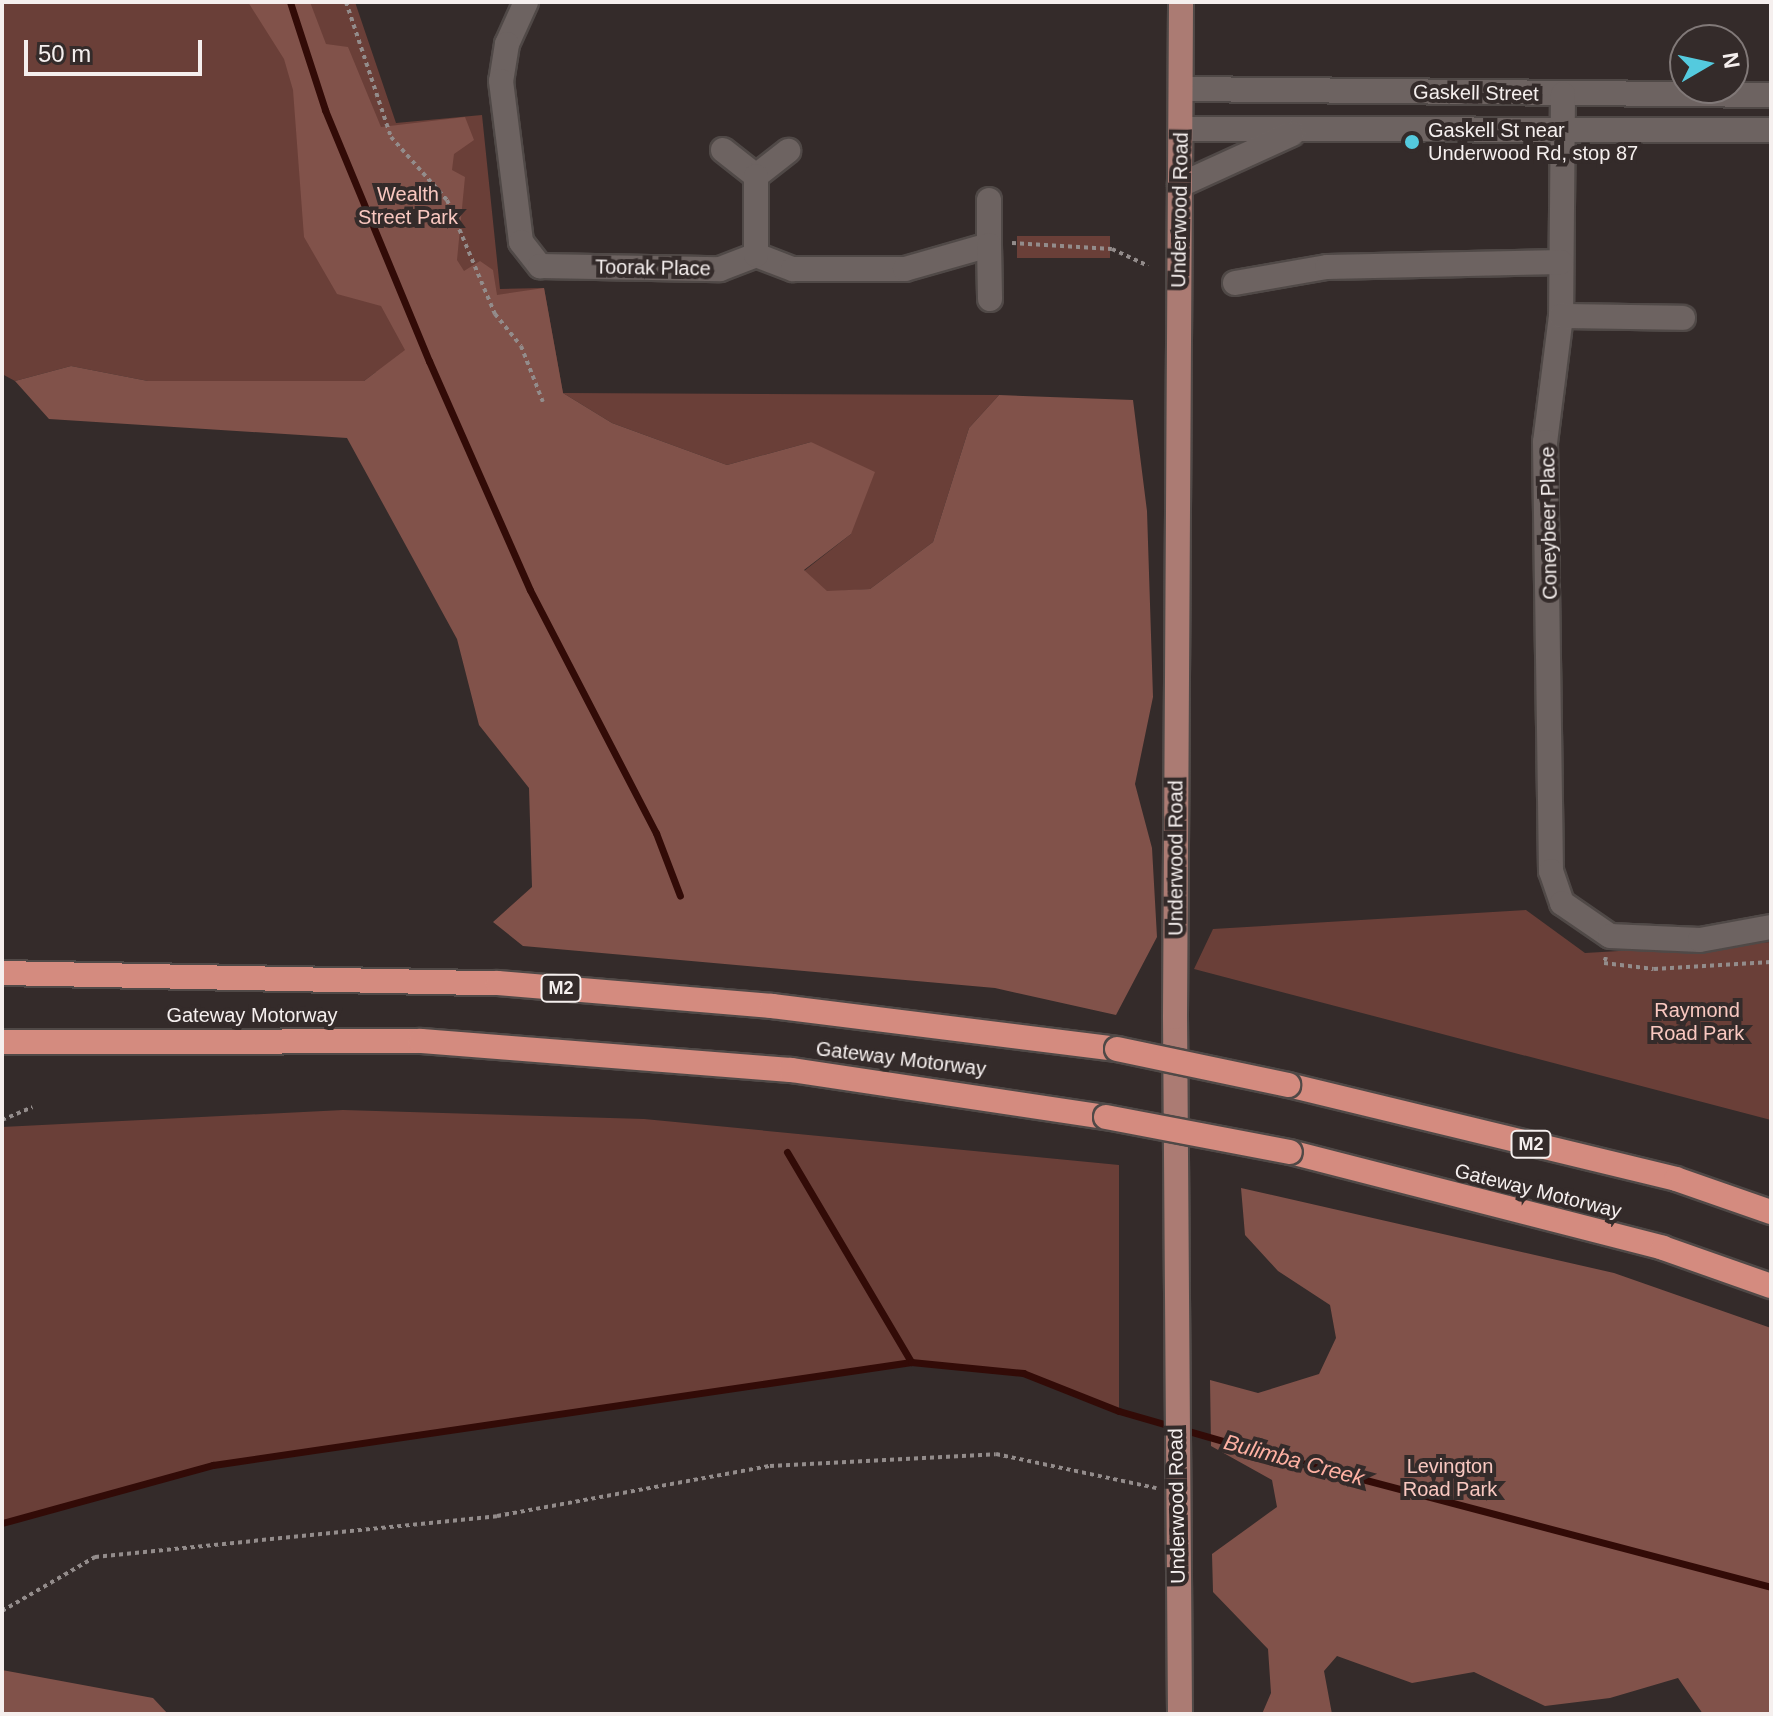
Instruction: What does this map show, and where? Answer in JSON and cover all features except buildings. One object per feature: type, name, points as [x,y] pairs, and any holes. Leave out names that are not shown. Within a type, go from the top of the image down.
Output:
[{"type":"highway","name":"Gateway Motorway","points":[[2,973],[498,983],[772,1006],[1117,1049],[1288,1085],[1676,1179],[1771,1212]]},
{"type":"highway","name":"Gateway Motorway","points":[[2,1042],[421,1041],[791,1070],[1106,1117],[1290,1152],[1663,1248],[1771,1286]]},
{"type":"main road","name":"Underwood Road","points":[[1180,1714],[1175,1411],[1181,2]]},
{"type":"street","name":"Toorak Place","points":[[526,2],[507,44],[501,81],[521,242],[540,266],[720,269],[756,255]]},
{"type":"street","name":"Gaskell Street","points":[[1181,89],[1771,95]]},
{"type":"street","name":"Coneybeer Place","points":[[1563,94],[1561,316],[1545,442],[1551,871],[1562,903],[1610,936],[1700,940],[1771,927]]},
{"type":"street","name":"Gaskell Street","points":[[1181,129],[1298,132],[1563,128],[1771,130]]},
{"type":"street","name":"Gaskell Street","points":[[1180,185],[1298,132]]},
{"type":"street","points":[[723,150],[756,176]]},
{"type":"street","points":[[756,176],[788,151]]},
{"type":"street","points":[[756,176],[756,255],[793,269],[905,269],[989,245]]},
{"type":"street","points":[[989,200],[990,299]]},
{"type":"street","points":[[1235,283],[1327,267],[1561,262]]},
{"type":"street","points":[[1561,316],[1683,318]]},
{"type":"path","points":[[346,2],[391,137],[447,200],[489,302],[521,346],[543,402]]},
{"type":"path","points":[[989,245],[1112,249],[1148,266]]},
{"type":"path","points":[[2,1120],[32,1107]]},
{"type":"path","points":[[2,1611],[95,1557],[497,1516],[770,1466],[996,1454],[1178,1492]]},
{"type":"green space","name":"Wealth Street Park","points":[[3,2],[355,2],[396,123],[482,115],[500,289],[544,288],[563,393],[376,372],[364,381],[148,381],[71,366],[15,381],[2,374]]},
{"type":"green space","name":"Wealth Street Park","points":[[248,2],[310,2],[326,44],[348,47],[381,127],[465,117],[474,140],[454,154],[452,170],[465,177],[457,260],[464,271],[480,261],[493,270],[497,295],[544,288],[563,393],[612,423],[727,465],[811,442],[875,472],[851,534],[804,570],[827,591],[870,589],[933,542],[969,428],[999,395],[1133,400],[1147,511],[1153,697],[1135,784],[1152,848],[1157,937],[1116,1015],[995,988],[523,946],[493,922],[532,887],[529,788],[479,725],[457,639],[347,438],[49,419],[15,381],[71,366],[148,381],[364,381],[405,350],[381,306],[337,294],[304,237],[293,90],[284,59]]},
{"type":"green space","points":[[1017,236],[1110,236],[1110,258],[1017,258]]},
{"type":"green space","points":[[563,393],[999,395],[969,428],[933,542],[870,589],[827,592],[804,571],[851,534],[811,442],[727,465],[612,423]]},
{"type":"green space","name":"Raymond Road Park","points":[[1526,910],[1585,953],[1771,942],[1771,1120],[1194,969],[1213,929]]},
{"type":"green space","points":[[343,1110],[644,1119],[1119,1165],[1119,1411],[1023,1373],[911,1362],[213,1465],[2,1523],[2,1127]]},
{"type":"green space","name":"Levington Road Park","points":[[1241,1188],[1614,1273],[1771,1328],[1771,1714],[1703,1714],[1678,1678],[1610,1698],[1545,1706],[1474,1672],[1412,1683],[1337,1656],[1324,1671],[1332,1714],[1262,1714],[1271,1693],[1268,1649],[1213,1592],[1212,1554],[1277,1507],[1272,1480],[1211,1446],[1210,1380],[1258,1393],[1319,1374],[1336,1338],[1330,1305],[1278,1271],[1245,1235]]},
{"type":"green space","points":[[2,1670],[153,1698],[168,1714],[2,1714]]},
{"type":"waterway","points":[[290,2],[325,110],[429,361],[530,590],[656,833],[680,896]]},
{"type":"waterway","points":[[787,1152],[911,1362]]},
{"type":"waterway","name":"Bulimba Creek","points":[[2,1523],[213,1465],[911,1362],[1023,1373],[1119,1411],[1271,1455],[1771,1587]]},
{"type":"place","name":"Gaskell St near Underwood Rd, stop 87","points":[[1412,142]]}]
